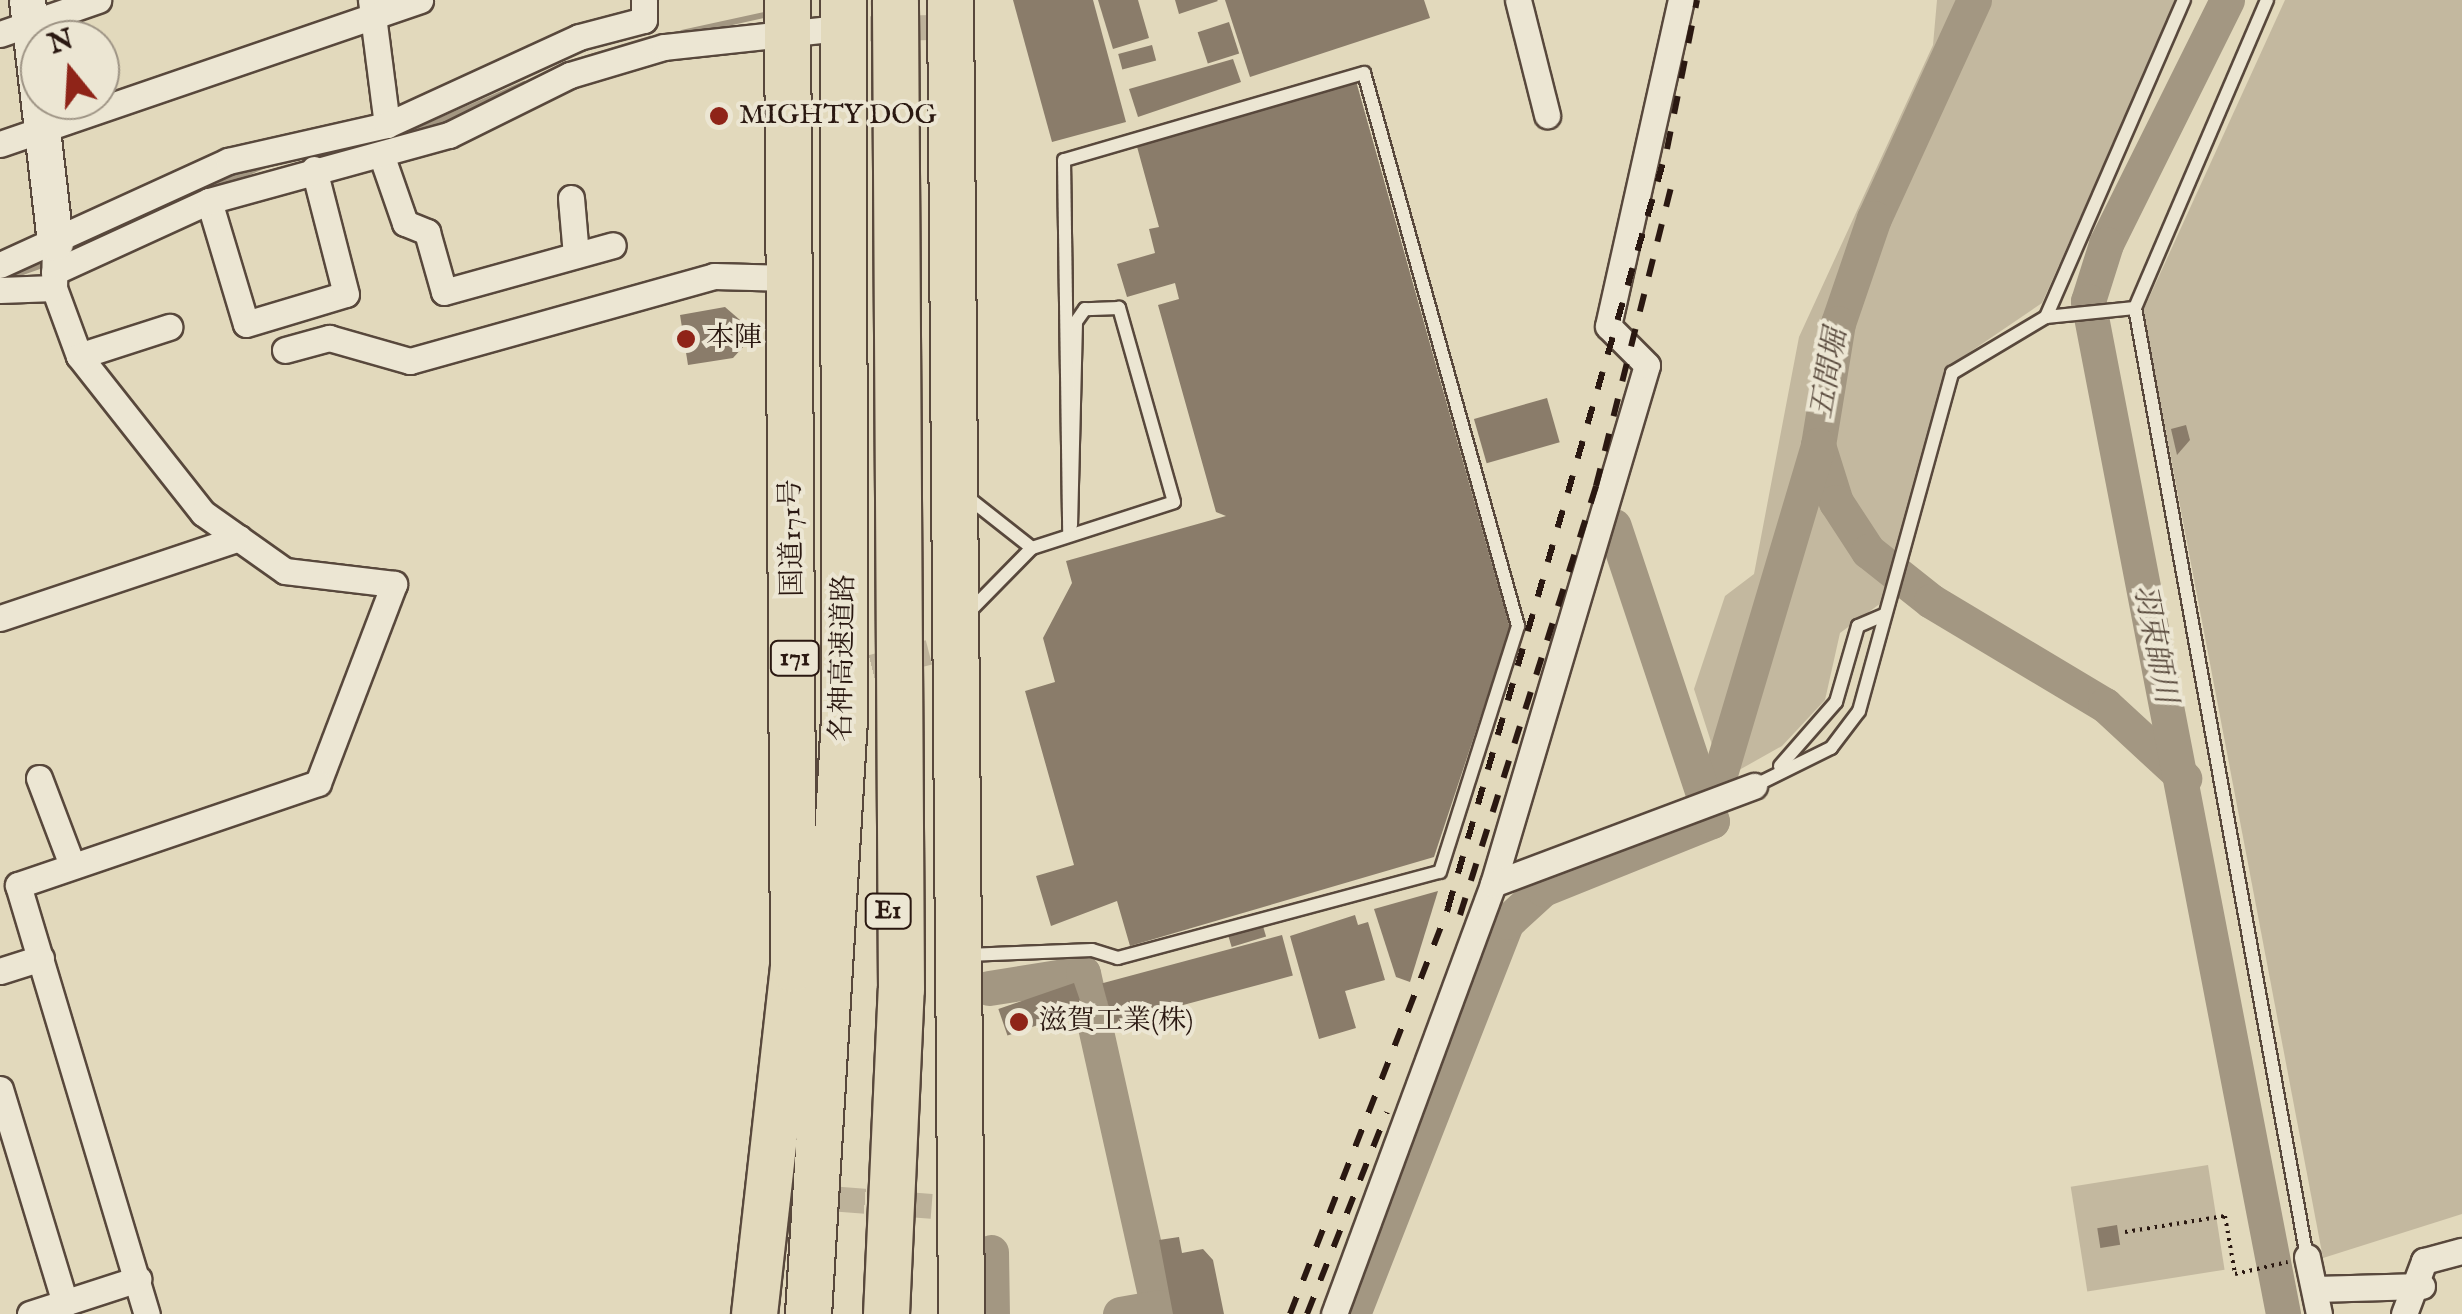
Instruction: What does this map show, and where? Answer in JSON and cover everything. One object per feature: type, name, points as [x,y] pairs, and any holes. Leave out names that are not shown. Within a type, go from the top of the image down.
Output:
[{"type":"highway","name":"名神高速道路","points":[[886,1314],[901,989],[895,0]]},
{"type":"highway","name":"名神高速道路","points":[[808,1314],[844,720],[812,16]]},
{"type":"highway","name":"国道171号","points":[[754,1314],[782,1194],[793,968],[816,680],[789,278],[812,16]]},
{"type":"highway","points":[[944,18],[956,487],[947,641],[975,955],[947,1206],[961,1314]]},
{"type":"highway","name":"名神高速道路","points":[[857,1314],[897,769],[900,507]]},
{"type":"street","points":[[98,0],[19,19],[42,130],[54,268],[79,356],[203,513],[285,571],[394,584],[318,783],[9,889],[41,958],[148,1314]]},
{"type":"street","points":[[0,144],[372,8],[420,0]]},
{"type":"street","points":[[0,265],[54,268],[228,160],[388,125],[579,38],[644,20],[644,0]]},
{"type":"street","points":[[1518,0],[1547,115]]},
{"type":"street","points":[[1334,1314],[1493,884],[1646,365],[1608,326],[1681,0]]},
{"type":"street","points":[[372,8],[388,125]]},
{"type":"street","points":[[0,290],[209,202],[314,169],[382,157],[449,135],[570,74],[664,47],[812,16]]},
{"type":"street","points":[[382,157],[405,223],[427,232],[444,292],[613,245]]},
{"type":"street","points":[[209,202],[246,324],[346,294],[314,169]]},
{"type":"street","points":[[571,198],[576,255]]},
{"type":"street","points":[[284,350],[330,338],[410,361],[714,276],[789,278]]},
{"type":"street","points":[[79,356],[169,327]]},
{"type":"street","points":[[0,618],[239,538]]},
{"type":"street","points":[[39,778],[72,865]]},
{"type":"street","points":[[1493,884],[1761,782]]},
{"type":"street","points":[[0,971],[41,958]]},
{"type":"street","points":[[0,1089],[76,1305]]},
{"type":"street","points":[[2404,1314],[2422,1286],[2424,1261],[2462,1250]]},
{"type":"street","points":[[2307,1258],[2317,1302],[2422,1286]]},
{"type":"street","points":[[30,1314],[76,1305],[138,1279]]},
{"type":"lane","points":[[2046,317],[2184,0]]},
{"type":"lane","points":[[2267,0],[2134,308],[2307,1258]]},
{"type":"lane","points":[[975,955],[1092,950],[1118,958],[1440,872],[1518,626],[1364,73],[1064,160],[1070,533]]},
{"type":"lane","points":[[947,641],[1032,548],[1174,502],[1127,324],[1118,308],[1102,305],[1076,322],[1070,533]]},
{"type":"lane","points":[[1761,782],[1832,748],[1850,728],[1952,374],[2046,317],[2134,308]]},
{"type":"lane","points":[[956,487],[1032,548]]},
{"type":"lane","points":[[1761,782],[1836,702],[1858,626],[1884,615]]},
{"type":"path","points":[[2126,1232],[2225,1216],[2235,1274],[2307,1258]]},
{"type":"shaded area","points":[[1937,0],[2177,0],[2042,303],[1945,369],[1881,603],[1840,633],[1825,700],[1782,746],[1723,779],[1694,689],[1725,596],[1754,574],[1799,337],[1933,45]]},
{"type":"shaded area","points":[[2285,0],[2462,0],[2462,1214],[2323,1258],[2143,311]]},
{"type":"shaded area","points":[[2208,1165],[2225,1270],[2087,1291],[2071,1187]]},
{"type":"building","points":[[1013,0],[1093,0],[1126,122],[1052,142]]},
{"type":"building","points":[[1098,0],[1138,0],[1149,38],[1113,49]]},
{"type":"building","points":[[1175,0],[1217,0],[1218,1],[1179,14]]},
{"type":"building","points":[[1225,0],[1424,0],[1430,18],[1250,77]]},
{"type":"building","points":[[1229,22],[1239,53],[1208,64],[1198,32]]},
{"type":"building","points":[[1152,45],[1156,60],[1122,70],[1118,54]]},
{"type":"building","points":[[1233,59],[1241,82],[1138,117],[1129,89]]},
{"type":"building","points":[[1356,81],[1510,628],[1434,857],[1130,946],[1117,901],[1051,926],[1036,876],[1074,865],[1025,691],[1055,682],[1043,638],[1072,583],[1066,561],[1226,516],[1216,512],[1158,305],[1179,299],[1175,283],[1127,297],[1117,264],[1155,253],[1149,229],[1159,227],[1136,143]]},
{"type":"building","points":[[725,307],[740,320],[744,346],[733,358],[688,365],[680,315]]},
{"type":"building","points":[[1547,398],[1560,442],[1487,463],[1474,419]]},
{"type":"building","points":[[2186,425],[2190,440],[2177,455],[2171,429]]},
{"type":"building","points":[[1438,891],[1410,982],[1396,977],[1374,909]]},
{"type":"building","points":[[1355,915],[1358,925],[1368,922],[1385,980],[1345,991],[1356,1028],[1319,1039],[1290,936]]},
{"type":"building","points":[[1262,923],[1266,936],[1232,947],[1228,934]]},
{"type":"building","points":[[1282,935],[1293,976],[1113,1024],[1102,983]]},
{"type":"building","name":"滋賀工業(株)","points":[[1074,983],[1083,1009],[1007,1036],[998,1009]]},
{"type":"building","points":[[2117,1225],[2120,1245],[2100,1248],[2097,1228]]},
{"type":"building","points":[[1179,1237],[1182,1253],[1203,1249],[1213,1260],[1224,1314],[1173,1314],[1159,1240]]},
{"type":"waterway","points":[[1966,0],[1969,9]]},
{"type":"waterway","name":"五間堀","points":[[1974,0],[1874,218],[1838,323],[1818,445],[1836,502],[1868,551],[1931,601],[2105,705],[2184,778]]},
{"type":"waterway","name":"羽束師川","points":[[2227,0],[2106,244],[2088,301],[2283,1314]]},
{"type":"waterway","points":[[682,33],[773,13]]},
{"type":"waterway","points":[[567,64],[650,39]]},
{"type":"waterway","points":[[417,131],[524,84]]},
{"type":"waterway","points":[[295,158],[371,144]]},
{"type":"waterway","points":[[206,190],[268,164]]},
{"type":"waterway","points":[[90,237],[190,196]]},
{"type":"waterway","points":[[6,278],[45,264]]},
{"type":"waterway","points":[[1709,811],[1818,445]]},
{"type":"waterway","points":[[1353,1314],[1507,922],[1543,889],[1712,821],[1614,526]]},
{"type":"waterway","points":[[989,988],[1083,973],[1159,1314]]},
{"type":"waterway","points":[[991,1252],[992,1314]]},
{"type":"waterway","points":[[1120,1314],[1158,1307]]},
{"type":"tunnel","points":[[833,29],[933,27]]},
{"type":"tunnel","points":[[836,676],[929,652]]},
{"type":"tunnel","points":[[803,1196],[932,1206]]},
{"type":"railway","points":[[1290,1314],[1448,908],[1667,149],[1697,0]]},
{"type":"railway","points":[[1460,915],[1596,486],[1674,176]]},
{"type":"railway","points":[[1307,1314],[1387,1112]]},
{"type":"place","name":"MIGHTY DOG","points":[[719,116]]},
{"type":"place","name":"本陣","points":[[686,339]]},
{"type":"place","name":"滋賀工業(株)","points":[[1019,1022]]}]
